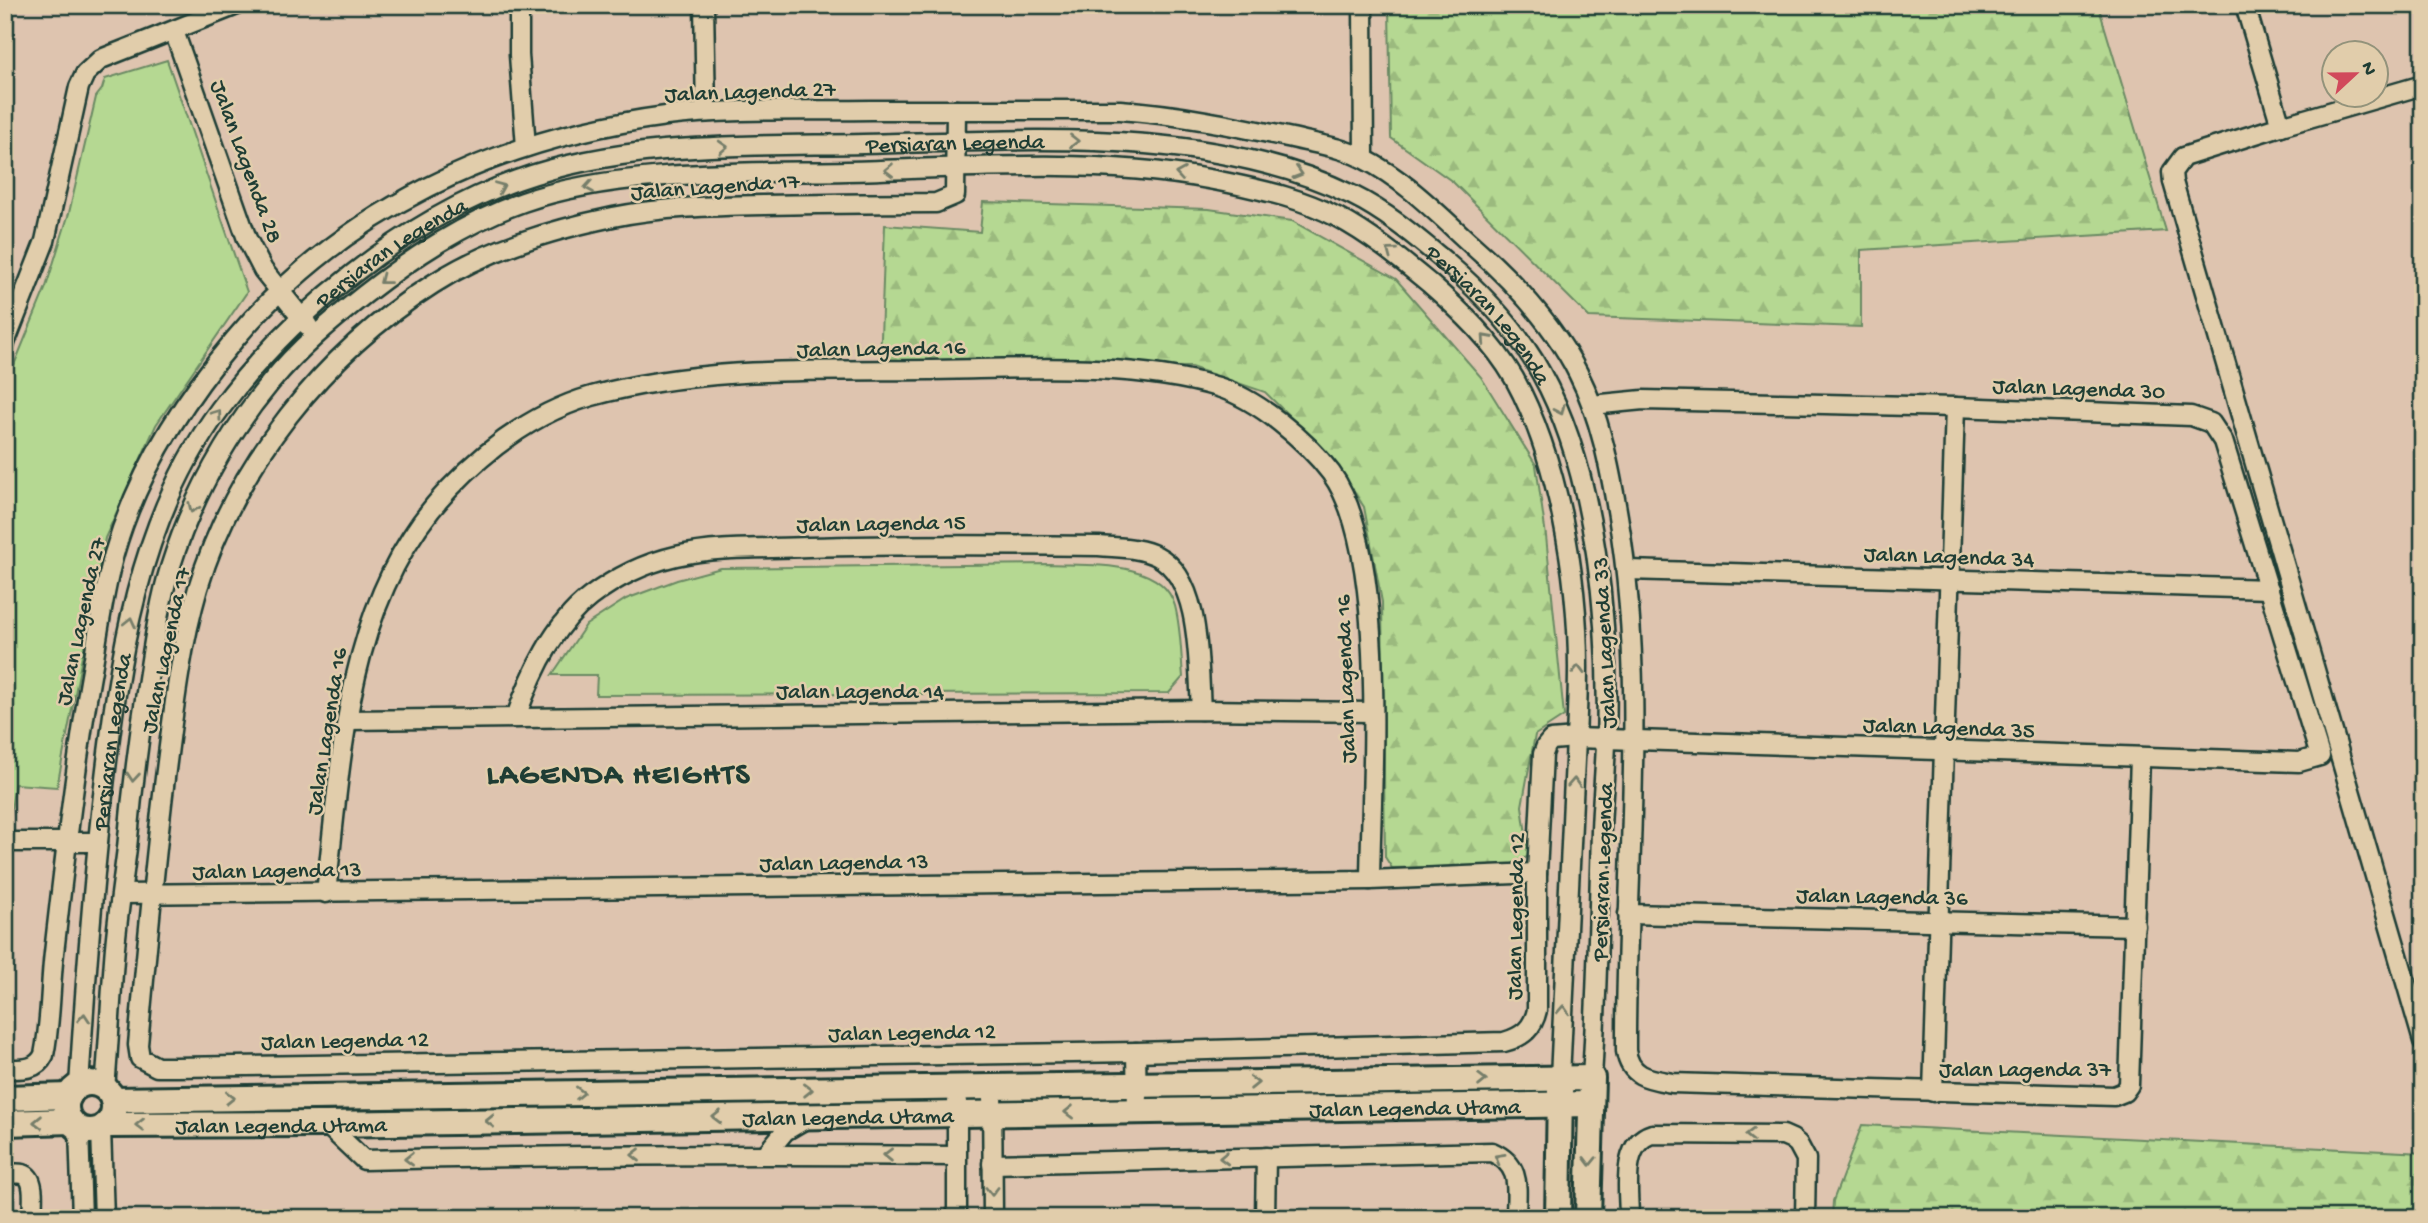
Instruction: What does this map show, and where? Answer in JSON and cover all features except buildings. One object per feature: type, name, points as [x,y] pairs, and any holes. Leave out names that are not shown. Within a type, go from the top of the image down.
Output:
[{"type":"street","points":[[5,343],[45,241],[79,87],[85,74],[102,59],[237,5]]},
{"type":"street","points":[[519,5],[519,55],[526,147]]},
{"type":"street","points":[[704,5],[706,113]]},
{"type":"street","points":[[1363,5],[1364,158]]},
{"type":"street","points":[[2245,5],[2281,126]]},
{"type":"street","name":"Jalan Lagenda 28","points":[[174,31],[247,239],[263,270],[278,291],[316,333]]},
{"type":"street","points":[[2423,85],[2183,157],[2172,172],[2423,1041]]},
{"type":"street","name":"Jalan Lagenda 17","points":[[151,894],[173,714],[198,588],[220,531],[243,485],[284,422],[340,359],[379,323],[449,275],[524,241],[558,230],[616,217],[690,207],[936,203],[955,195],[956,110]]},
{"type":"street","name":"Jalan Lagenda 27","points":[[5,1069],[28,1069],[42,1060],[47,1043],[52,966],[66,841],[103,606],[115,553],[153,457],[167,430],[213,365],[278,291],[387,208],[493,158],[559,136],[663,117],[706,113],[1108,110],[1154,112],[1228,124],[1337,149],[1364,158],[1420,198],[1482,253]]},
{"type":"street","name":"Persiaran Legenda","points":[[74,1091],[97,842],[111,726],[129,622],[159,521],[194,449],[215,415],[249,371],[301,318],[379,256],[444,213],[515,181],[554,169],[638,153],[723,146],[1114,141],[1216,154],[1279,167],[1359,198],[1406,228],[1463,276],[1507,323],[1529,352],[1563,416],[1584,487],[1597,568],[1605,650],[1606,739],[1588,1218]]},
{"type":"street","name":"Persiaran Legenda","points":[[109,1095],[115,942],[135,758],[156,630],[170,569],[183,530],[213,468],[236,430],[270,384],[316,333],[419,253],[525,201],[596,185],[725,173],[1032,167],[1153,169],[1271,191],[1333,215],[1370,236],[1443,296],[1495,350],[1514,379],[1542,439],[1557,492],[1573,586],[1578,663],[1560,1078],[1558,1218]]},
{"type":"street","points":[[1443,296],[1482,253]]},
{"type":"street","name":"Jalan Lagenda 33","points":[[1482,253],[1520,291],[1577,370],[1592,405],[1613,485],[1628,570],[1632,631],[1633,740],[1626,1051],[1627,1061],[1633,1070]]},
{"type":"street","name":"Jalan Lagenda 16","points":[[326,893],[354,681],[373,616],[391,573],[437,502],[476,463],[529,423],[558,408],[590,397],[664,381],[720,375],[1067,369],[1176,378],[1230,392],[1266,411],[1331,473],[1346,499],[1356,530],[1365,582],[1372,656],[1370,880]]},
{"type":"street","name":"Jalan Lagenda 30","points":[[1592,405],[1643,400],[1955,407],[2191,416],[2211,423],[2223,440],[2320,756]]},
{"type":"street","points":[[1933,1092],[1955,407]]},
{"type":"street","name":"Jalan Lagenda 15","points":[[516,717],[542,657],[567,621],[588,598],[627,574],[674,557],[702,551],[862,545],[1099,546],[1135,549],[1157,556],[1172,566],[1185,586],[1196,641],[1201,709]]},
{"type":"street","name":"Jalan Lagenda 34","points":[[1628,570],[2269,589]]},
{"type":"street","name":"Jalan Lagenda 14","points":[[348,720],[1201,709],[1372,712]]},
{"type":"street","name":"Jalan Legenda 12","points":[[151,894],[138,1045],[140,1058],[157,1067],[1136,1052],[1493,1042],[1514,1039],[1525,1033],[1537,1010],[1537,873],[1543,754],[1551,740],[1576,738]]},
{"type":"street","name":"Jalan Lagenda 35","points":[[1576,738],[2299,762],[2320,756]]},
{"type":"street","name":"Jalan Lagenda 37","points":[[1633,1070],[1648,1079],[1672,1083],[2114,1096],[2124,1092],[2129,1085],[2140,757]]},
{"type":"street","points":[[5,842],[97,842]]},
{"type":"street","name":"Jalan Lagenda 13","points":[[122,894],[1370,880],[1537,873]]},
{"type":"street","name":"Jalan Lagenda 36","points":[[1629,914],[2135,926]]},
{"type":"street","points":[[1136,1052],[1137,1110]]},
{"type":"street","name":"Jalan Legenda Utama","points":[[109,1095],[992,1087],[1592,1078]]},
{"type":"street","points":[[5,1098],[74,1091],[93,1084],[109,1095],[113,1114],[89,1126]]},
{"type":"street","points":[[957,1087],[957,1218]]},
{"type":"street","points":[[992,1087],[993,1218]]},
{"type":"street","points":[[74,1091],[66,1108],[89,1126],[104,1218]]},
{"type":"street","name":"Jalan Legenda Utama","points":[[5,1122],[89,1126],[326,1124],[1591,1104]]},
{"type":"street","points":[[766,1154],[785,1131],[812,1115]]},
{"type":"street","points":[[326,1124],[364,1160],[766,1154],[956,1156]]},
{"type":"street","points":[[82,1218],[89,1126]]},
{"type":"street","points":[[1629,1218],[1629,1159],[1643,1137],[1652,1134],[1714,1134],[1783,1135],[1798,1144],[1806,1159],[1805,1218]]},
{"type":"street","points":[[992,1164],[1492,1152],[1503,1157],[1516,1176],[1516,1218]]},
{"type":"street","points":[[1265,1218],[1266,1157]]},
{"type":"street","points":[[5,1174],[24,1174],[29,1178],[32,1218]]},
{"type":"green space","points":[[1389,5],[2098,5],[2166,231],[1861,250],[1861,327],[1589,317],[1453,182],[1391,138]]},
{"type":"green space","points":[[167,60],[247,292],[156,425],[105,538],[57,787],[15,784],[8,830],[5,830],[5,387],[46,287],[69,213],[96,97],[105,79]]},
{"type":"green space","points":[[983,202],[1209,209],[1292,221],[1396,279],[1481,377],[1536,465],[1546,536],[1564,716],[1535,735],[1522,806],[1529,856],[1510,865],[1392,868],[1385,857],[1382,602],[1364,507],[1330,456],[1265,392],[1191,367],[880,366],[885,225],[980,232]]},
{"type":"green space","points":[[1050,564],[1122,568],[1155,580],[1167,591],[1177,615],[1183,677],[1169,693],[596,695],[597,675],[552,675],[586,625],[626,599],[677,580],[721,568]]},
{"type":"green space","points":[[1862,1125],[2423,1153],[2423,1218],[1832,1218],[1833,1201]]},
{"type":"district","name":"LAGENDA HEIGHTS","points":[[619,773]]}]
